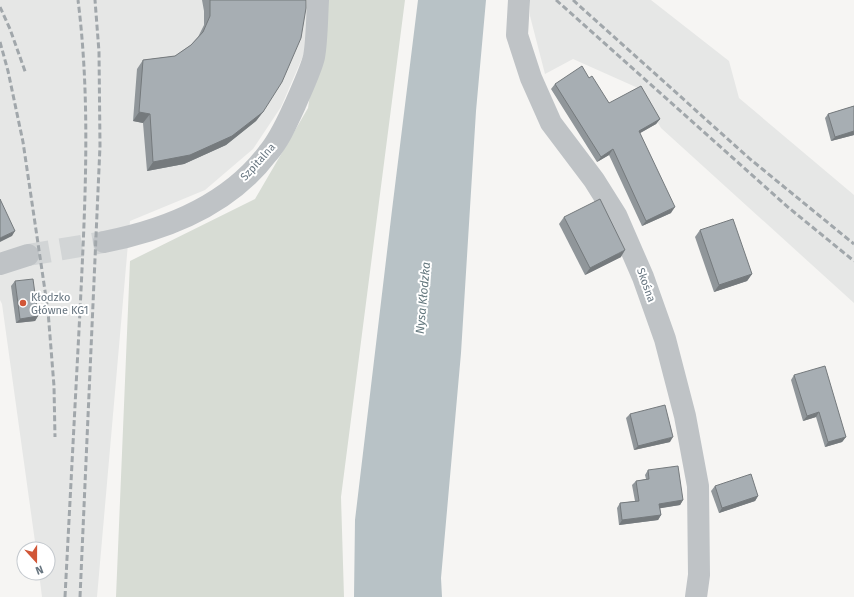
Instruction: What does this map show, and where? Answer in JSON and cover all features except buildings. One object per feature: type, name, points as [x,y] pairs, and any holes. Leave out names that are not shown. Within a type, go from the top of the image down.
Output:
[{"type":"street","name":"Szpitalna","points":[[104,242],[133,236],[161,227],[201,210],[239,183],[268,153],[284,130],[314,58],[318,0]]},
{"type":"street","name":"Skośna","points":[[519,0],[517,35],[531,78],[551,123],[594,180],[616,215],[643,277],[665,340],[685,416],[698,486],[698,575],[696,597]]},
{"type":"street","points":[[0,264],[28,255]]},
{"type":"shaded area","points":[[0,0],[307,0],[306,49],[281,107],[253,149],[205,190],[130,221],[97,597],[42,597],[40,581],[56,581],[56,541],[35,541],[2,304],[0,300]]},
{"type":"shaded area","points":[[324,0],[405,0],[341,497],[344,597],[116,597],[130,261],[255,199],[308,108]]},
{"type":"shaded area","points":[[530,0],[651,0],[729,61],[739,98],[854,195],[854,303],[661,128],[638,88],[573,59],[545,74],[530,16]]},
{"type":"water","name":"Nysa Kłodzka","points":[[418,0],[486,0],[476,111],[461,353],[441,578],[442,597],[354,597],[355,520]]},
{"type":"tunnel","points":[[28,255],[104,242]]},
{"type":"railway","points":[[65,597],[80,311],[86,155],[84,77],[78,0]]},
{"type":"railway","points":[[80,597],[100,146],[99,52],[95,0]]},
{"type":"railway","points":[[556,0],[789,208],[854,261]]},
{"type":"railway","points":[[573,0],[750,159],[854,244]]},
{"type":"railway","points":[[0,7],[10,29],[26,74]]},
{"type":"railway","points":[[0,42],[8,71],[23,142],[48,311],[54,386],[55,437]]},
{"type":"place","name":"Kłodzko Główne KG1","points":[[23,303]]}]
